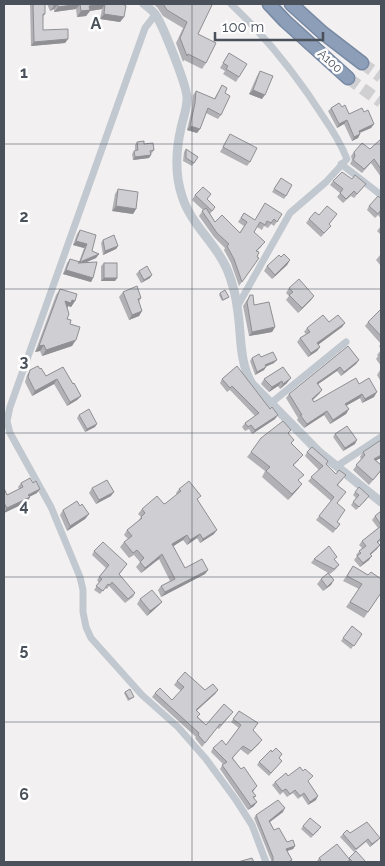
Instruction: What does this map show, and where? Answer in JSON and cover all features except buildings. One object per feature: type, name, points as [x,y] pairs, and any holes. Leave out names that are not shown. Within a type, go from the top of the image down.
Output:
[{"type":"highway","name":"A100","points":[[269,4],[348,78]]},
{"type":"highway","name":"A100","points":[[291,4],[323,33],[362,63]]},
{"type":"street","points":[[144,4],[155,15],[182,77],[188,96],[177,150],[178,178],[182,196],[190,214],[220,253],[229,275],[237,307],[242,358],[247,376],[252,384],[319,452],[381,500]]},
{"type":"street","points":[[231,4],[258,31],[313,100],[342,146],[347,159],[326,182],[290,213],[237,307]]},
{"type":"street","points":[[155,15],[144,28],[32,343],[7,421],[16,446],[51,507],[80,577],[83,590],[83,612],[86,627],[91,638],[142,695],[178,727],[206,759],[252,825],[266,862]]},
{"type":"street","points":[[341,164],[381,195]]},
{"type":"street","points":[[271,403],[346,342]]},
{"type":"street","points":[[337,466],[381,437]]},
{"type":"tunnel","points":[[362,63],[381,77]]},
{"type":"tunnel","points":[[348,78],[381,102]]}]
